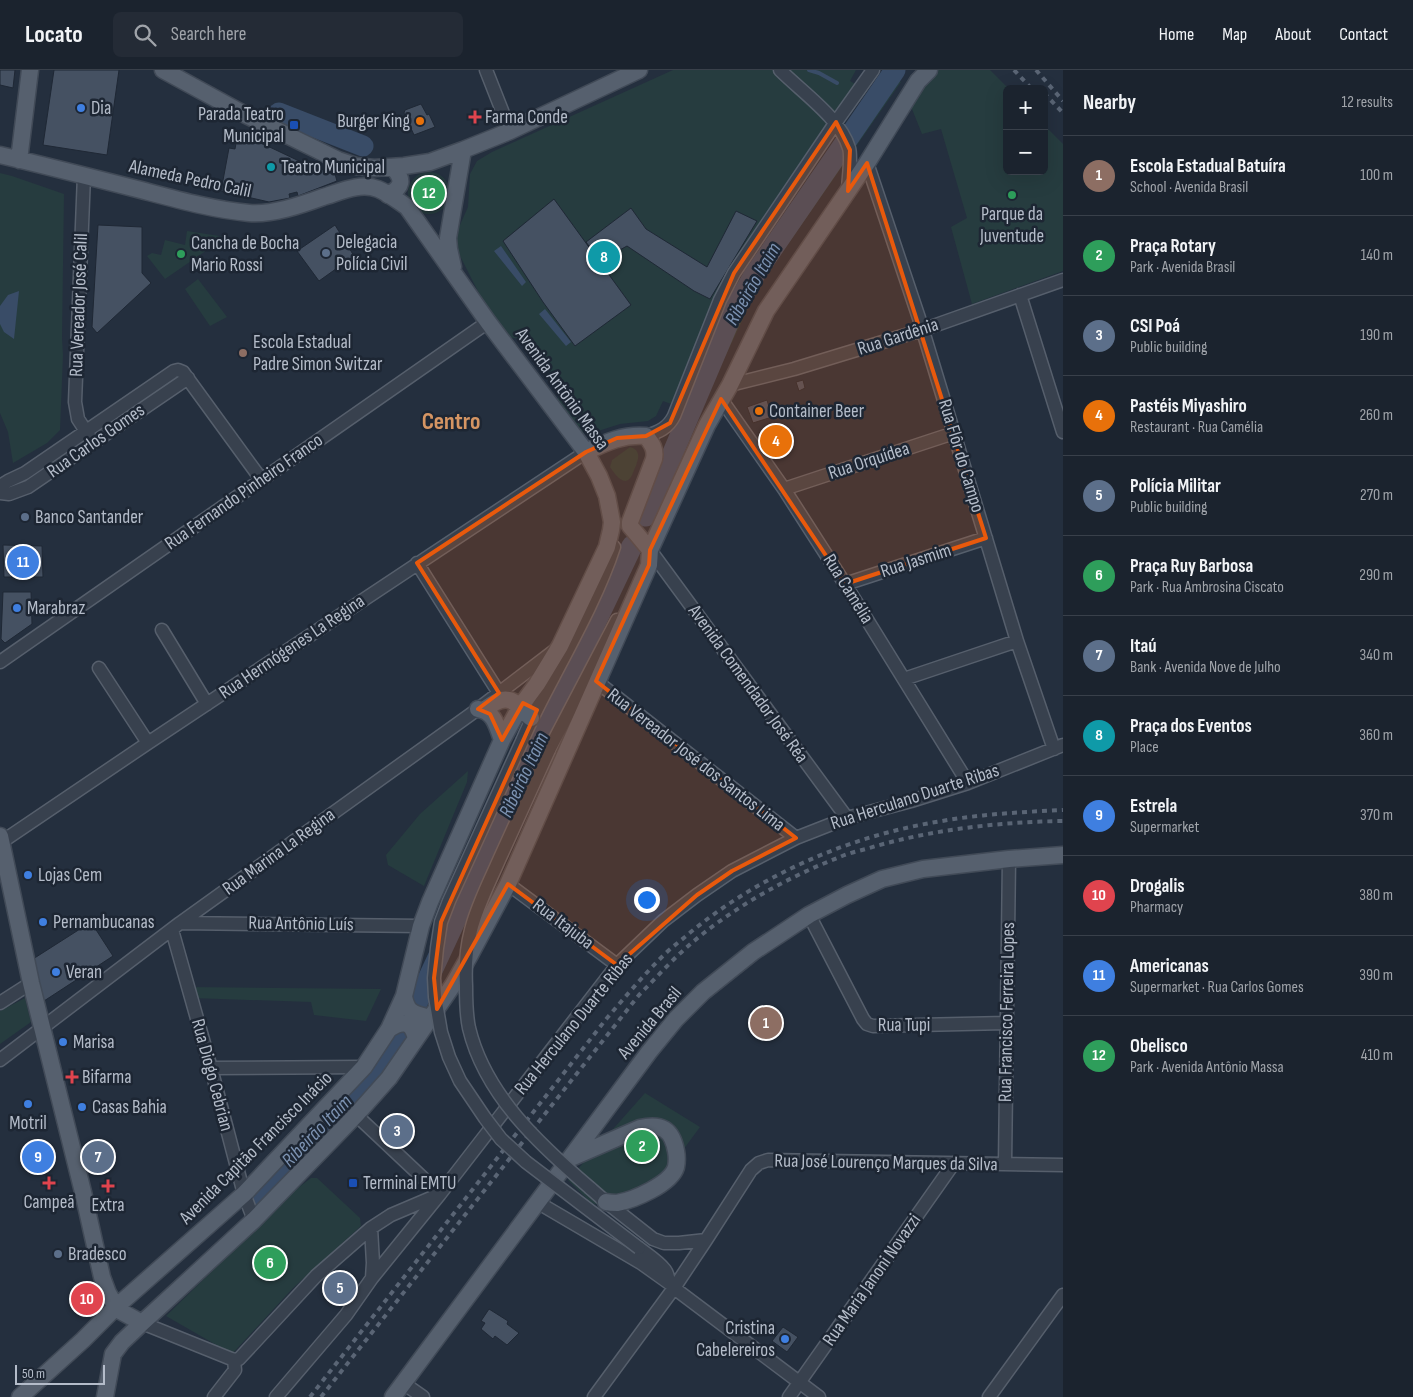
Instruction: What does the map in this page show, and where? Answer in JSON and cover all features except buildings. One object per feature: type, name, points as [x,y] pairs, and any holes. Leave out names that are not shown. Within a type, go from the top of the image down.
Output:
[{"type":"main road","points":[[19,160],[30,70]]},
{"type":"main road","points":[[163,70],[242,113],[338,160],[356,166],[374,168],[399,167],[430,162],[463,150],[510,131],[638,70]]},
{"type":"main road","points":[[645,544],[726,392],[766,311],[867,164],[918,82],[929,70]]},
{"type":"main road","name":"Avenida Antônio Massa","points":[[455,275],[448,243],[463,150]]},
{"type":"main road","name":"Alameda Pedro Calil","points":[[0,155],[177,199],[250,213],[296,206],[354,187],[366,186],[378,188],[407,208]]},
{"type":"main road","points":[[388,195],[396,190],[401,182],[399,167]]},
{"type":"main road","name":"Avenida Antônio Massa","points":[[407,208],[488,322],[586,452],[607,496],[612,522],[607,547],[555,661],[537,684],[526,713],[502,740],[460,832],[421,926]]},
{"type":"main road","points":[[104,1397],[113,1354],[122,1342],[254,1220],[356,1115],[389,1078],[453,985],[508,884],[596,681],[649,565],[645,544],[630,526],[630,522],[654,459],[655,451],[652,444],[646,436],[638,435],[617,438],[586,452]]},
{"type":"main road","points":[[481,710],[503,699],[514,702],[526,713]]},
{"type":"main road","points":[[481,710],[490,714],[502,740]]},
{"type":"main road","points":[[0,836],[31,984],[102,1277],[116,1307],[142,1323]]},
{"type":"main road","name":"Avenida Brasil","points":[[393,1397],[649,1052],[676,1019],[703,992],[746,958],[809,915],[882,879],[923,869],[1063,855]]},
{"type":"main road","name":"Avenida Capitão Francisco Inácio","points":[[20,1397],[83,1340],[116,1307],[244,1194],[364,1067],[389,1029],[404,996],[421,926]]},
{"type":"main road","points":[[404,996],[411,1012],[431,1018]]},
{"type":"main road","points":[[389,1029],[397,1024],[405,1023],[411,1026],[415,1032],[416,1039]]},
{"type":"main road","points":[[569,1159],[651,1125],[661,1127],[669,1133],[675,1143],[677,1156],[676,1167],[672,1173],[657,1187],[636,1198],[616,1203],[606,1202]]},
{"type":"street","points":[[486,70],[510,131]]},
{"type":"street","points":[[780,70],[839,128],[850,150],[848,191]]},
{"type":"street","points":[[646,436],[658,432],[670,423],[678,408],[720,300],[734,273],[839,128],[873,70]]},
{"type":"street","name":"Rua Flôr do Campo","points":[[867,164],[922,330],[1017,641],[1059,747]]},
{"type":"street","name":"Rua Vereador José Calil","points":[[84,175],[75,409],[78,419],[89,437]]},
{"type":"street","name":"Rua Gardênia","points":[[726,392],[922,330],[1063,280]]},
{"type":"street","points":[[1020,295],[1063,432]]},
{"type":"street","name":"Rua Fernando Pinheiro Franco","points":[[0,662],[488,322]]},
{"type":"street","name":"Rua Carlos Gomes","points":[[0,493],[9,494],[28,487],[89,437],[174,371],[178,370],[186,375],[261,479]]},
{"type":"street","name":"Rua Camélia","points":[[726,392],[734,419],[784,489],[845,584],[968,784]]},
{"type":"street","name":"Rua Orquídea","points":[[784,489],[954,433]]},
{"type":"street","name":"Rua Carlos Gomes","points":[[0,486],[89,437]]},
{"type":"street","name":"Rua Hermógenes La Regina","points":[[0,843],[586,452]]},
{"type":"street","points":[[555,661],[587,611],[610,561],[615,536],[612,522]]},
{"type":"street","name":"Rua Jasmim","points":[[845,584],[986,538]]},
{"type":"street","points":[[645,544],[615,624],[549,750],[485,893],[471,930],[467,948],[466,1010],[470,1029],[479,1054],[504,1102],[537,1140],[606,1202],[653,1239],[679,1243],[706,1240]]},
{"type":"street","name":"Avenida Comendador José Réa","points":[[645,544],[847,818]]},
{"type":"street","points":[[417,563],[499,693]]},
{"type":"street","points":[[162,630],[207,704]]},
{"type":"street","points":[[904,679],[1017,641]]},
{"type":"street","name":"Rua Marina La Regina","points":[[0,1060],[176,926],[481,710],[499,693],[555,661]]},
{"type":"street","points":[[99,668],[148,743]]},
{"type":"street","name":"Rua Vereador José dos Santos Lima","points":[[596,681],[796,838]]},
{"type":"street","points":[[526,713],[523,739],[441,922],[434,978],[441,1032],[449,1057],[460,1081],[501,1139],[526,1162],[657,1262],[667,1272],[672,1286]]},
{"type":"street","name":"Rua Herculano Duarte Ribas","points":[[276,1397],[346,1315],[372,1278],[440,1194],[617,965],[663,922],[732,871],[796,838],[847,818],[968,784],[1059,747]]},
{"type":"street","name":"Rua Francisco Ferreira Lopes","points":[[1005,1164],[1009,859]]},
{"type":"street","name":"Rua Itajuba","points":[[508,884],[617,965]]},
{"type":"street","name":"Rua Tupi","points":[[809,915],[867,1024],[873,1026],[898,1026],[1006,1023]]},
{"type":"street","name":"Rua Antônio Luís","points":[[176,926],[421,926]]},
{"type":"street","name":"Rua Diogo Cebrian","points":[[176,926],[244,1194],[254,1220]]},
{"type":"street","points":[[0,1003],[31,984]]},
{"type":"street","points":[[211,1068],[364,1067]]},
{"type":"street","points":[[214,1397],[239,1358],[316,1276],[371,1228],[396,1213],[440,1194],[356,1115]]},
{"type":"street","name":"Rua José Lourenço Marques da Silva","points":[[706,1240],[751,1170],[758,1163],[768,1160],[1063,1165]]},
{"type":"street","name":"Rua Maria Janoni Novazzi","points":[[789,1397],[954,1163]]},
{"type":"street","points":[[537,1202],[641,1263],[819,1397]]},
{"type":"street","points":[[371,1228],[372,1278]]},
{"type":"street","points":[[594,1397],[706,1240]]},
{"type":"street","points":[[989,1397],[1063,1295]]},
{"type":"street","points":[[142,1323],[230,1360],[235,1365]]},
{"type":"street","points":[[403,1384],[423,1397]]},
{"type":"highlighted area","points":[[836,122],[850,150],[848,191],[867,163],[986,538],[845,584],[721,399],[650,550],[649,565],[596,681],[796,838],[732,871],[697,895],[617,965],[508,884],[437,1009],[434,978],[441,922],[537,710],[523,703],[502,740],[490,714],[478,709],[499,693],[417,563],[586,452],[617,438],[646,436],[670,423],[734,273]]},
{"type":"green space","points":[[673,70],[856,70],[850,81],[867,91],[739,269],[679,407],[663,401],[656,416],[648,421],[620,424],[592,433],[580,433],[558,410],[558,393],[522,339],[506,337],[491,317],[455,246],[455,236],[468,207],[470,174],[477,161],[492,152]]},
{"type":"green space","name":"Parque da Juventude","points":[[936,70],[990,70],[1005,85],[1003,85],[1003,175],[1048,175],[1048,129],[1063,144],[1063,271],[972,304],[951,227],[967,218],[941,129],[922,134],[910,104]]},
{"type":"green space","points":[[897,80],[901,82],[763,280],[695,420],[691,418],[745,298]]},
{"type":"green space","points":[[429,172],[444,178],[450,193],[444,208],[429,214],[414,208],[408,193],[414,178]]},
{"type":"green space","points":[[0,173],[64,194],[63,355],[60,430],[47,443],[13,463],[8,432],[0,413]]},
{"type":"green space","name":"Cancha de Bocha Mario Rossi","points":[[187,231],[226,237],[165,279],[147,256],[152,253],[161,255],[165,240],[185,245]]},
{"type":"green space","points":[[198,279],[227,317],[210,326],[185,289]]},
{"type":"green space","points":[[630,447],[637,451],[638,458],[632,476],[625,481],[619,478],[610,467],[612,460]]},
{"type":"green space","points":[[468,771],[467,782],[424,886],[388,865],[386,855],[420,814]]},
{"type":"green space","points":[[188,987],[381,989],[366,1021],[314,1015],[311,1002],[192,998]]},
{"type":"green space","points":[[25,998],[31,1022],[0,1044],[0,1011]]},
{"type":"green space","points":[[645,1093],[700,1127],[672,1165],[624,1211],[591,1203],[568,1180]]},
{"type":"green space","points":[[311,1178],[317,1178],[360,1218],[361,1226],[293,1288],[232,1354],[166,1316],[282,1200]]},
{"type":"water","points":[[501,246],[526,282],[522,286],[494,251]]},
{"type":"water","points":[[19,291],[14,339],[4,332],[0,324],[0,306],[8,295]]},
{"type":"water","points":[[545,309],[571,342],[566,346],[539,314]]},
{"type":"waterway","points":[[809,70],[837,83]]},
{"type":"waterway","name":"Ribeirão Itaim","points":[[646,516],[733,312],[753,277],[895,70]]},
{"type":"waterway","points":[[279,113],[363,146]]},
{"type":"waterway","name":"Ribeirão Itaim","points":[[416,1005],[492,839],[632,546]]},
{"type":"waterway","name":"Ribeirão Itaim","points":[[252,1200],[372,1073],[398,1038]]},
{"type":"railway","points":[[1014,70],[1028,85]]},
{"type":"railway","points":[[1036,70],[1063,101]]},
{"type":"railway","points":[[1048,97],[1063,113]]},
{"type":"railway","points":[[310,1397],[607,1018],[660,959],[692,931],[719,910],[778,875],[842,847],[875,836],[908,827],[957,819],[1063,810]]},
{"type":"railway","points":[[321,1397],[639,995],[703,933],[779,885],[820,865],[849,854],[899,840],[945,831],[992,825],[1063,821]]},
{"type":"place","name":"Dia","points":[[81,108]]},
{"type":"place","name":"Farma Conde","points":[[475,117]]},
{"type":"place","name":"Burger King","points":[[420,121]]},
{"type":"place","name":"Parada Teatro Municipal","points":[[294,125]]},
{"type":"place","name":"Teatro Municipal","points":[[271,167]]},
{"type":"place","name":"Obelisco","points":[[429,193]]},
{"type":"place","name":"Parque da Juventude","points":[[1012,195]]},
{"type":"place","name":"Delegacia Polícia Civil","points":[[326,253]]},
{"type":"place","name":"Cancha de Bocha Mario Rossi","points":[[181,254]]},
{"type":"place","name":"Praça dos Eventos","points":[[604,257]]},
{"type":"place","name":"Escola Estadual Padre Simon Switzar","points":[[243,353]]},
{"type":"place","name":"Container Beer","points":[[759,411]]},
{"type":"place","name":"Pastéis Miyashiro","points":[[776,441]]},
{"type":"place","name":"Banco Santander","points":[[25,517]]},
{"type":"place","name":"Americanas","points":[[23,562]]},
{"type":"place","name":"Marabraz","points":[[17,608]]},
{"type":"place","name":"Lojas Cem","points":[[28,875]]},
{"type":"place","name":"Pernambucanas","points":[[43,922]]},
{"type":"place","name":"Veran","points":[[56,972]]},
{"type":"place","name":"Escola Estadual Batuíra","points":[[766,1023]]},
{"type":"place","name":"Marisa","points":[[63,1042]]},
{"type":"place","name":"Bifarma","points":[[72,1077]]},
{"type":"place","name":"Motril","points":[[28,1104]]},
{"type":"place","name":"Casas Bahia","points":[[82,1107]]},
{"type":"place","name":"CSI Poá","points":[[397,1131]]},
{"type":"place","name":"Praça Rotary","points":[[642,1146]]},
{"type":"place","name":"Estrela","points":[[38,1157]]},
{"type":"place","name":"Itaú","points":[[98,1157]]},
{"type":"place","name":"Campeã","points":[[49,1183]]},
{"type":"place","name":"Terminal EMTU","points":[[353,1183]]},
{"type":"place","name":"Extra","points":[[108,1186]]},
{"type":"place","name":"Bradesco","points":[[58,1254]]},
{"type":"place","name":"Praça Ruy Barbosa","points":[[270,1263]]},
{"type":"place","name":"Polícia Militar","points":[[340,1288]]},
{"type":"place","name":"Drogalis","points":[[87,1299]]},
{"type":"place","name":"Cristina Cabelereiros","points":[[785,1339]]},
{"type":"district","name":"Centro","points":[[451,421]]}]
